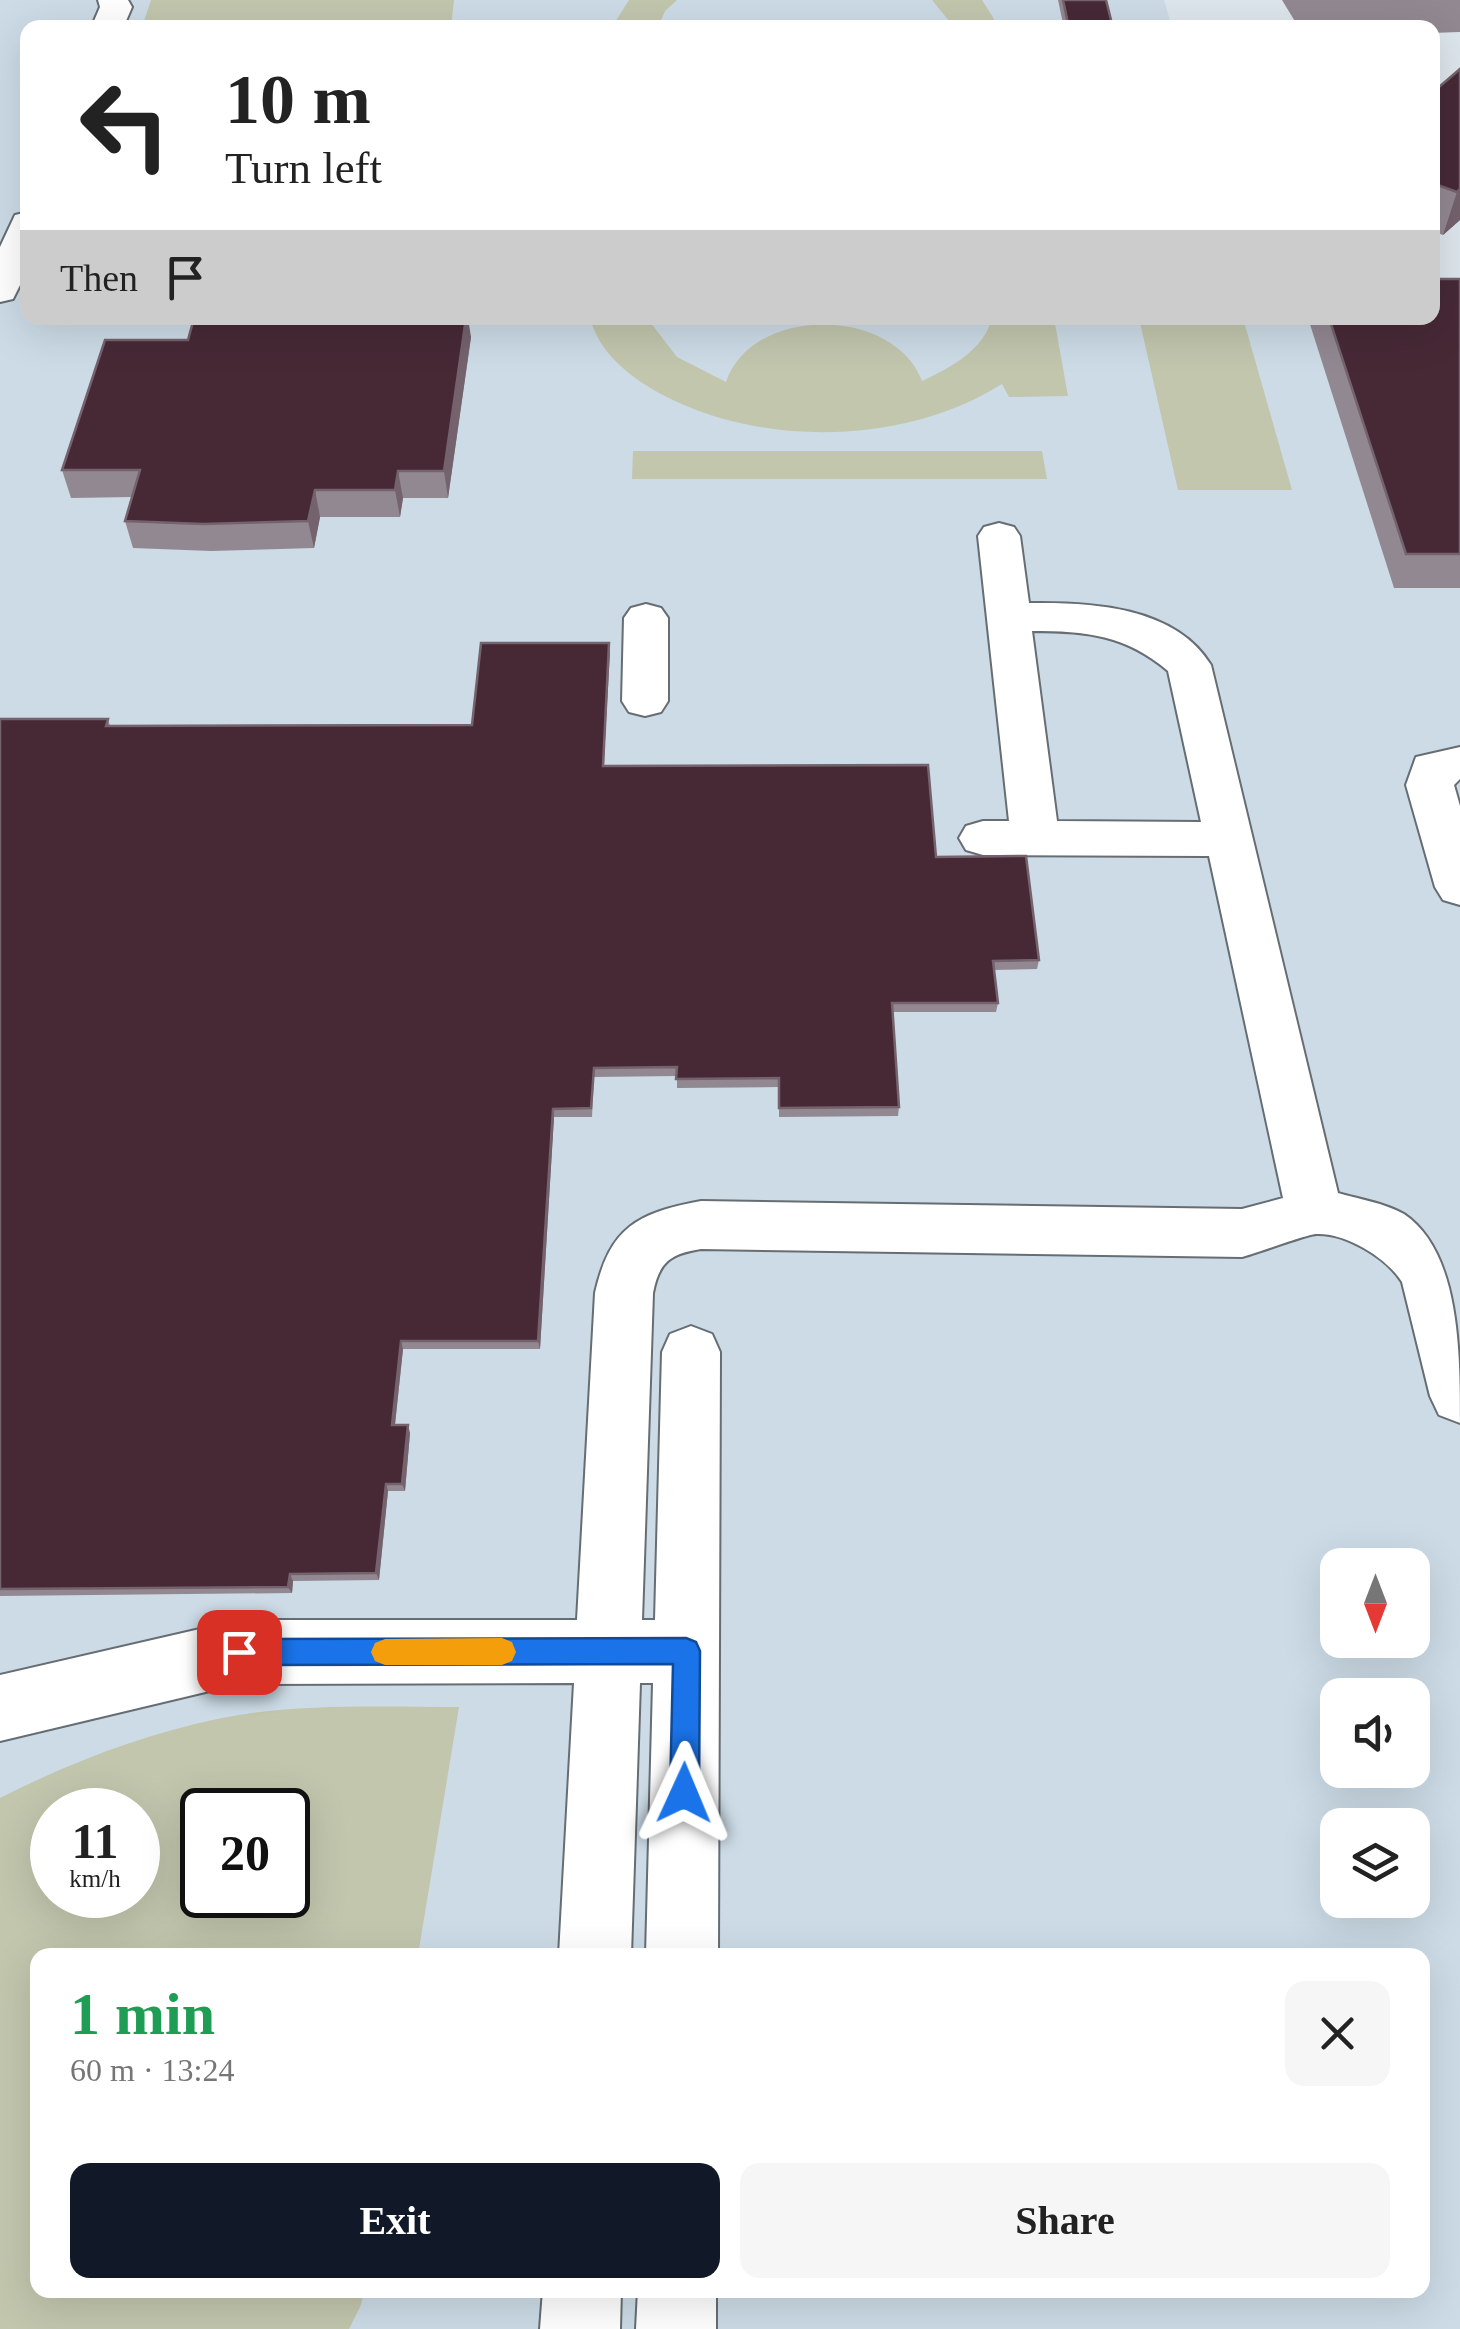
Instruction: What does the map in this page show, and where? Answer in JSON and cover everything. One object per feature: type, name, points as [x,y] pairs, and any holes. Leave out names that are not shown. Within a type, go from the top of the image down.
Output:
[{"type":"lane","points":[[0,291],[20,242]]},
{"type":"lane","points":[[999,536],[1035,838]]},
{"type":"lane","points":[[1008,617],[1103,618],[1129,624],[1172,648],[1188,665],[1314,1210]]},
{"type":"lane","points":[[644,701],[646,618]]},
{"type":"lane","points":[[1458,870],[1430,785],[1433,770],[1460,762]]},
{"type":"lane","points":[[984,838],[1229,838]]},
{"type":"lane","points":[[595,1948],[606,1651],[628,1268],[639,1247],[664,1231],[701,1225],[1242,1232],[1276,1226],[1314,1210],[1384,1230],[1412,1249],[1429,1277],[1460,1396]]},
{"type":"lane","points":[[620,1365],[691,1359],[682,1948]]},
{"type":"lane","points":[[0,1708],[239,1652],[686,1651]]},
{"type":"lane","points":[[580,2329],[582,2298]]},
{"type":"lane","points":[[676,2329],[677,2298]]},
{"type":"shaded area","points":[[0,0],[1164,0],[1170,20],[20,20],[20,325],[1440,325],[1440,314],[1460,304],[1460,2329],[0,2329]]},
{"type":"green space","points":[[151,0],[454,0],[452,20],[144,20]]},
{"type":"green space","points":[[629,0],[677,0],[661,20],[616,20]]},
{"type":"green space","points":[[932,0],[982,0],[995,20],[948,20]]},
{"type":"green space","points":[[592,325],[652,325],[677,357],[726,382],[741,357],[764,339],[792,328],[815,325],[855,328],[883,339],[907,356],[922,381],[974,349],[989,325],[1055,325],[1068,396],[1009,397],[1002,384],[964,404],[922,419],[878,428],[788,431],[701,412],[661,394],[617,363]]},
{"type":"green space","points":[[1141,325],[1245,325],[1292,490],[1178,490]]},
{"type":"green space","points":[[633,451],[1042,451],[1047,479],[632,479]]},
{"type":"green space","points":[[459,1707],[419,1948],[30,1948],[30,2298],[362,2298],[361,2305],[349,2329],[0,2329],[0,1798],[108,1750],[164,1732],[251,1713],[310,1708]]},
{"type":"building","points":[[1063,0],[1106,0],[1111,20],[1067,20]]},
{"type":"building","points":[[1460,69],[1457,192],[1440,186],[1440,86]]},
{"type":"building","points":[[1440,279],[1460,279],[1460,554],[1406,554],[1331,325],[1440,325]]},
{"type":"building","points":[[192,325],[465,325],[444,471],[398,471],[395,490],[315,490],[308,521],[125,521],[140,470],[62,470],[105,340],[188,340]]},
{"type":"building","points":[[481,643],[609,643],[603,766],[928,765],[936,857],[1026,856],[1039,960],[993,961],[998,1003],[892,1003],[899,1107],[779,1108],[779,1078],[676,1079],[677,1067],[594,1068],[591,1108],[553,1109],[538,1341],[401,1341],[392,1425],[408,1425],[402,1484],[386,1484],[376,1573],[290,1574],[288,1587],[0,1589],[0,719],[108,719],[106,726],[472,725]]},
{"type":"slow traffic","points":[[385,1652],[502,1652]]},
{"type":"route","points":[[239,1652],[686,1651],[684,1793]]}]
